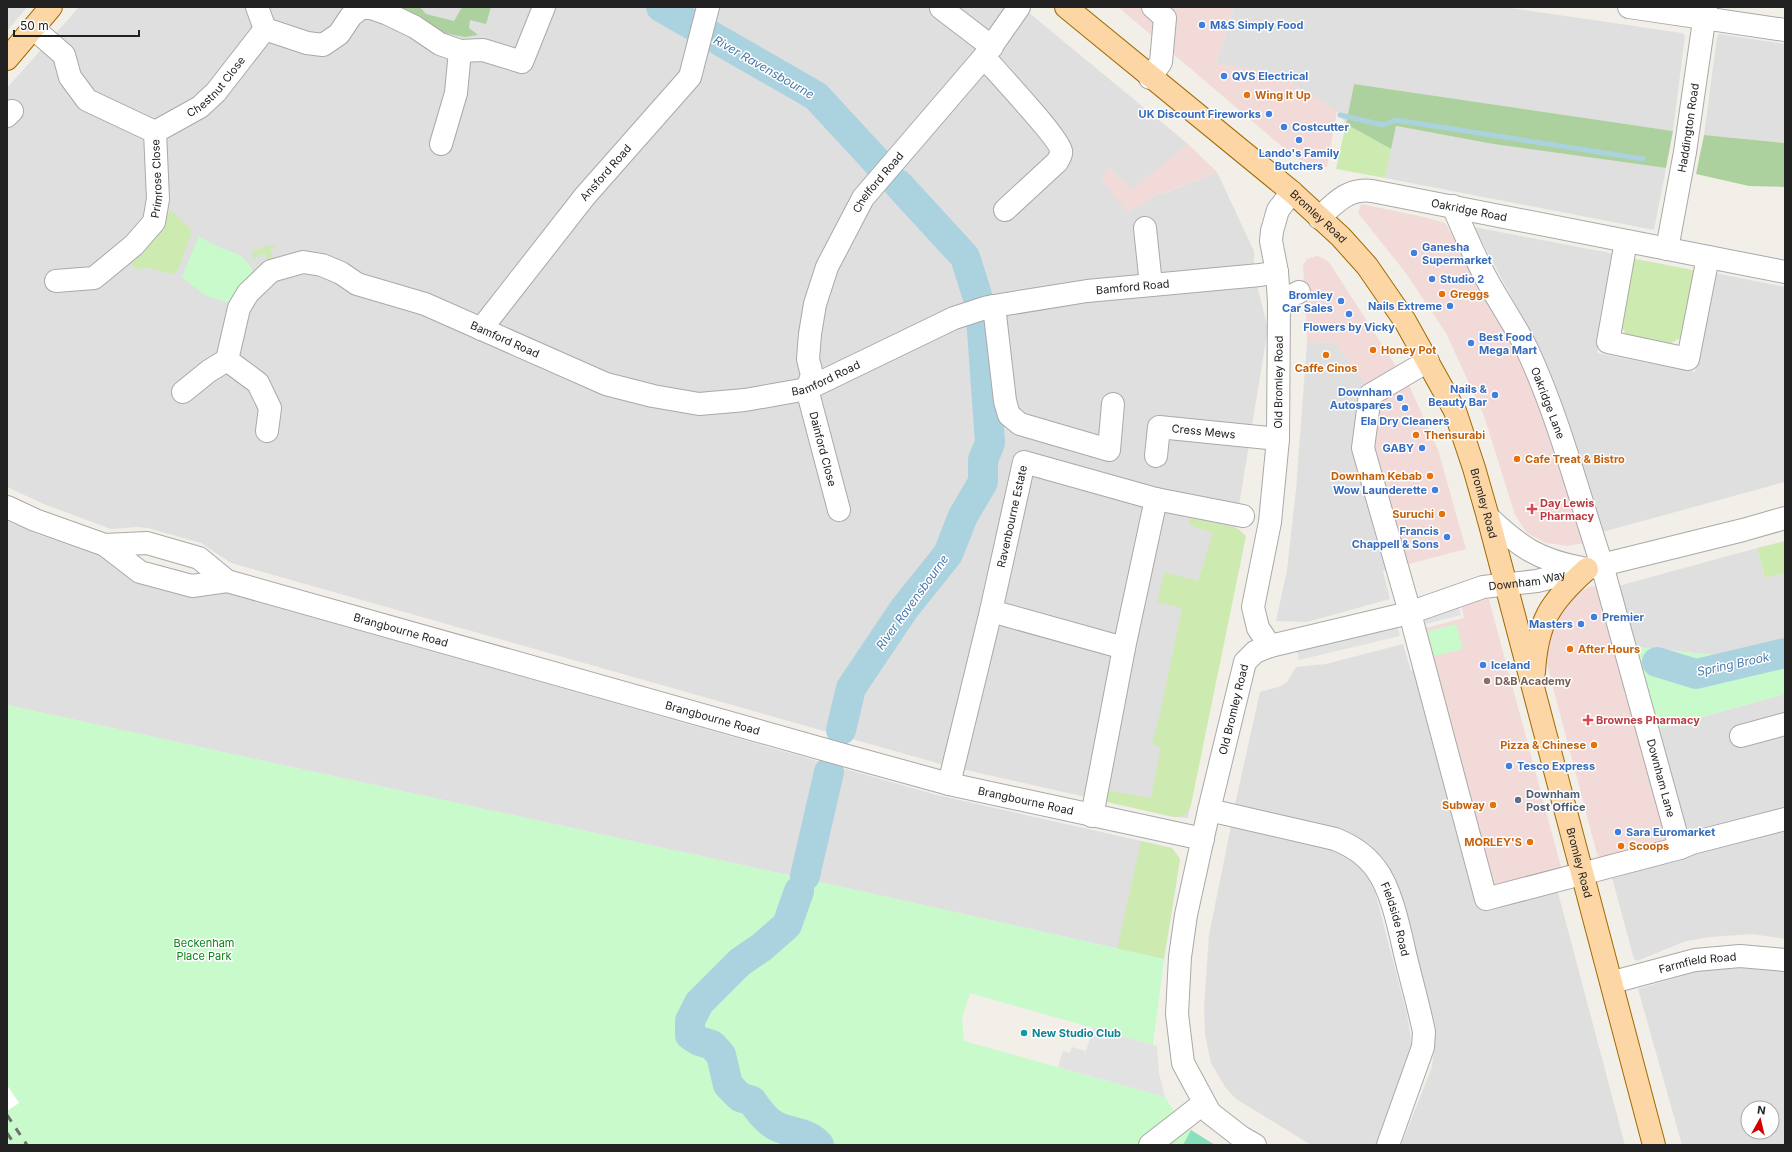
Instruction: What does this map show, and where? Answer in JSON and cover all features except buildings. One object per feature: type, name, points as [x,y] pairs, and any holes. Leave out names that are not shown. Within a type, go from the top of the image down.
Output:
[{"type":"main road","points":[[7,59],[34,29],[51,7]]},
{"type":"main road","name":"Bromley Road","points":[[1069,8],[1150,78],[1292,192],[1341,237],[1367,266],[1405,321],[1455,412],[1474,468],[1488,517],[1654,1145]]},
{"type":"main road","points":[[1533,688],[1536,644],[1544,619],[1568,586],[1594,567]]},
{"type":"street","points":[[257,7],[265,29],[307,44],[323,45],[339,34],[351,16],[361,8],[371,8],[390,10],[440,44],[460,51],[483,50],[522,62],[544,7]]},
{"type":"street","name":"Chelford Road","points":[[807,389],[812,375],[808,359],[815,304],[827,267],[863,198],[988,52],[1019,7]]},
{"type":"street","points":[[1150,78],[1161,62],[1165,18],[1153,7]]},
{"type":"street","points":[[1629,7],[1705,12],[1785,30]]},
{"type":"street","points":[[941,8],[988,52],[1049,130],[1061,150],[1057,162],[1005,210]]},
{"type":"street","name":"Haddington Road","points":[[1667,249],[1683,166],[1705,12]]},
{"type":"street","name":"Ansford Road","points":[[480,328],[585,196],[690,77],[707,13]]},
{"type":"street","name":"Primrose Close","points":[[34,29],[64,55],[70,77],[87,100],[155,132],[158,199],[154,222],[134,245],[94,278],[56,282]]},
{"type":"street","name":"Chestnut Close","points":[[155,132],[200,107],[216,92],[265,29]]},
{"type":"street","points":[[441,144],[456,93],[460,51]]},
{"type":"street","name":"Oakridge Road","points":[[1319,218],[1344,197],[1361,190],[1452,206],[1785,272]]},
{"type":"street","name":"Old Bromley Road","points":[[1255,1145],[1241,1137],[1210,1114],[1183,1063],[1177,1014],[1180,957],[1186,915],[1209,810],[1245,662],[1255,652],[1270,646],[1258,628],[1253,607],[1270,522],[1278,439],[1280,302],[1277,272],[1273,260],[1272,231],[1278,210],[1292,192]]},
{"type":"street","name":"Oakridge Lane","points":[[1452,206],[1486,277],[1526,349],[1553,416],[1577,483],[1587,520],[1594,567]]},
{"type":"street","points":[[1145,228],[1151,285]]},
{"type":"street","points":[[1626,241],[1608,342],[1688,359],[1708,257]]},
{"type":"street","name":"Bamford Road","points":[[227,360],[239,308],[248,293],[271,271],[303,262],[322,265],[341,273],[357,284],[382,293],[425,304],[606,384],[653,396],[699,404],[745,400],[807,389],[954,318],[991,307],[1087,291],[1260,275],[1277,272]]},
{"type":"street","points":[[1280,302],[1299,292]]},
{"type":"street","points":[[991,307],[1005,401],[1009,415],[1020,424],[1109,450],[1113,404]]},
{"type":"street","points":[[183,392],[209,370],[227,360],[258,383],[270,408],[267,431]]},
{"type":"street","points":[[1428,361],[1370,395],[1363,448],[1380,504],[1486,899],[1785,819]]},
{"type":"street","name":"Dainford Close","points":[[807,389],[838,510]]},
{"type":"street","name":"Cress Mews","points":[[1156,456],[1159,427],[1278,439]]},
{"type":"street","name":"Ravenbourne Estate","points":[[949,784],[991,611],[1024,462],[1156,499],[1243,516]]},
{"type":"street","points":[[1092,816],[1124,648],[1156,499]]},
{"type":"street","name":"Brangbourne Road","points":[[7,507],[35,520],[105,545],[140,572],[192,586],[227,581]]},
{"type":"street","points":[[1488,517],[1516,543],[1534,554],[1552,562],[1594,567]]},
{"type":"street","name":"Downham Way","points":[[1270,646],[1409,613],[1483,587],[1505,583],[1530,582],[1743,530],[1785,518]]},
{"type":"street","name":"Brangbourne Road","points":[[105,545],[147,543],[199,558],[227,581],[851,757],[949,784],[1203,839]]},
{"type":"street","name":"Downham Lane","points":[[1594,567],[1686,845]]},
{"type":"street","points":[[991,611],[1124,648]]},
{"type":"street","points":[[1742,736],[1785,724]]},
{"type":"street","name":"Fieldside Road","points":[[1209,810],[1335,839],[1353,846],[1367,858],[1377,870],[1386,887],[1396,917],[1424,1032],[1423,1047],[1388,1145]]},
{"type":"street","name":"Farmfield Road","points":[[1612,982],[1702,959],[1740,956],[1785,960]]},
{"type":"street","points":[[1150,1145],[1204,1103]]},
{"type":"shaded area","points":[[7,7],[27,7],[7,31]]},
{"type":"shaded area","points":[[79,7],[1022,7],[1188,144],[1132,191],[1109,168],[1128,212],[1160,192],[1162,194],[1217,172],[1254,251],[1254,275],[1268,328],[1188,818],[1174,817],[944,765],[231,563],[201,543],[148,528],[137,527],[111,529],[46,505],[7,487],[7,88]]},
{"type":"shaded area","points":[[1118,7],[1234,7],[1216,63],[1277,73],[1337,111],[1327,167],[1309,164],[1296,158]]},
{"type":"shaded area","points":[[1234,7],[1504,7],[1682,33],[1685,36],[1673,131],[1354,84],[1346,124],[1337,111],[1216,63]]},
{"type":"shaded area","points":[[1719,34],[1785,44],[1785,143],[1704,135],[1717,37]]},
{"type":"shaded area","points":[[1395,126],[1493,144],[1666,168],[1654,230],[1385,178]]},
{"type":"shaded area","points":[[1188,144],[1217,172],[1161,194],[1160,192],[1128,212],[1101,179],[1109,168],[1132,190]]},
{"type":"shaded area","points":[[1361,204],[1424,217],[1445,223],[1476,274],[1553,421],[1584,543],[1568,546],[1546,543],[1527,533],[1515,515],[1484,416],[1446,333],[1405,272],[1358,213]]},
{"type":"shaded area","points":[[1474,227],[1615,254],[1597,353],[1695,372],[1715,273],[1785,287],[1785,482],[1595,534],[1534,339]]},
{"type":"shaded area","points":[[1317,256],[1329,262],[1397,368],[1366,385],[1336,343],[1307,342],[1303,265],[1307,259]]},
{"type":"shaded area","points":[[1307,342],[1336,343],[1366,385],[1360,392],[1389,570],[1383,571],[1390,599],[1307,622],[1276,621],[1287,570],[1296,490]]},
{"type":"shaded area","points":[[1408,383],[1438,450],[1466,549],[1405,565],[1370,448],[1377,399]]},
{"type":"shaded area","points":[[7,521],[37,534],[102,556],[130,579],[186,594],[223,592],[937,795],[1172,848],[1180,859],[1164,959],[834,885],[7,705]]},
{"type":"shaded area","points":[[1757,548],[1765,578],[1785,573],[1785,641],[1723,656],[1627,646],[1611,588]]},
{"type":"shaded area","points":[[1592,586],[1599,588],[1669,843],[1601,859],[1597,854],[1544,653],[1546,633],[1576,593]]},
{"type":"shaded area","points":[[1488,596],[1561,867],[1560,871],[1490,893],[1424,630],[1426,628],[1464,618],[1461,603]]},
{"type":"shaded area","points":[[1458,604],[1461,615],[1426,624],[1423,613]]},
{"type":"shaded area","points":[[1397,624],[1400,636],[1299,660],[1296,648]]},
{"type":"shaded area","points":[[1403,644],[1411,671],[1417,669],[1480,908],[1557,889],[1625,1145],[1401,1145],[1432,1067],[1435,1040],[1395,878],[1383,859],[1371,845],[1345,831],[1235,804],[1260,692],[1281,686],[1287,682],[1296,667],[1326,664]]},
{"type":"shaded area","points":[[1785,694],[1785,939],[1752,934],[1711,937],[1686,941],[1637,961],[1634,959],[1612,878],[1689,856],[1651,731]]},
{"type":"shaded area","points":[[1231,826],[1332,850],[1346,856],[1358,865],[1369,879],[1375,892],[1407,1014],[1412,1046],[1410,1059],[1375,1145],[1311,1145],[1236,1099],[1225,1087],[1211,1063],[1205,1035],[1204,1007],[1209,935]]},
{"type":"shaded area","points":[[1739,965],[1785,970],[1785,1145],[1682,1145],[1638,989],[1702,970]]},
{"type":"shaded area","points":[[1093,1028],[1157,1046],[1159,1073],[1165,1097],[1058,1067],[1063,1051],[1070,1053],[1072,1047],[1086,1051]]},
{"type":"green space","points":[[420,7],[426,14],[454,21],[461,9],[464,7],[491,7],[486,24],[470,20],[469,28],[478,35],[465,37],[432,31],[400,8]]},
{"type":"green space","points":[[1354,84],[1673,131],[1666,168],[1493,144],[1396,126],[1391,149],[1346,124]]},
{"type":"green space","points":[[1346,124],[1391,149],[1385,178],[1336,169]]},
{"type":"green space","points":[[1704,135],[1785,143],[1785,187],[1749,186],[1696,174]]},
{"type":"green space","points":[[171,210],[192,231],[179,268],[175,273],[171,274],[149,268],[136,269],[128,260],[144,249],[154,239]]},
{"type":"green space","points":[[199,236],[214,245],[243,258],[254,273],[233,304],[204,295],[182,277]]},
{"type":"green space","points":[[269,245],[277,246],[270,249],[275,262],[271,264],[264,253],[254,259],[252,251]]},
{"type":"green space","points":[[1631,258],[1698,271],[1682,337],[1666,346],[1626,335],[1621,326]]},
{"type":"green space","points":[[1189,517],[1237,528],[1246,536],[1191,805],[1185,814],[1174,817],[1103,801],[1105,790],[1151,798],[1161,747],[1152,744],[1160,714],[1182,608],[1157,602],[1164,572],[1198,581],[1213,533],[1189,525]]},
{"type":"green space","points":[[1785,541],[1785,573],[1765,578],[1757,548]]},
{"type":"green space","points":[[1456,624],[1463,649],[1434,656],[1428,631]]},
{"type":"green space","points":[[1785,641],[1785,694],[1651,731],[1627,646],[1723,656]]},
{"type":"green space","name":"Beckenham Place Park","points":[[7,705],[834,885],[1164,959],[1153,1045],[970,993],[962,1019],[964,1041],[1165,1097],[1179,1119],[1191,1130],[1183,1145],[7,1145]]},
{"type":"green space","points":[[1141,841],[1172,848],[1180,859],[1164,959],[1117,949]]},
{"type":"green space","points":[[1191,1130],[1215,1145],[1183,1145]]},
{"type":"pier","points":[[7,1085],[19,1103],[7,1111]]},
{"type":"waterway","name":"River Ravensbourne","points":[[661,7],[816,96],[889,175]]},
{"type":"waterway","points":[[1340,115],[1383,125],[1396,120],[1643,159]]},
{"type":"waterway","name":"River Ravensbourne","points":[[898,184],[965,257],[977,295]]},
{"type":"waterway","name":"River Ravensbourne","points":[[841,730],[851,688],[904,609],[948,554],[963,516],[983,482],[983,460],[990,443],[982,330],[979,308]]},
{"type":"waterway","name":"Spring Brook","points":[[1657,662],[1696,674],[1785,653]]},
{"type":"waterway","name":"River Ravensbourne","points":[[805,876],[829,772]]},
{"type":"waterway","name":"River Ravensbourne","points":[[799,891],[787,925],[762,947],[740,962],[699,1003],[690,1021],[690,1035],[699,1041],[712,1045],[721,1055],[728,1085],[740,1097],[752,1101],[762,1115],[772,1124],[804,1135],[819,1145]]},
{"type":"railway","points":[[7,1115],[27,1145]]},
{"type":"railway","points":[[7,1133],[15,1145]]},
{"type":"place","name":"M&S Simply Food","points":[[1202,25]]},
{"type":"place","name":"QVS Electrical","points":[[1224,76]]},
{"type":"place","name":"Wing It Up","points":[[1247,95]]},
{"type":"place","name":"UK Discount Fireworks","points":[[1269,114]]},
{"type":"place","name":"Costcutter","points":[[1284,127]]},
{"type":"place","name":"Lando's Family Butchers","points":[[1299,140]]},
{"type":"place","name":"Ganesha Supermarket","points":[[1414,253]]},
{"type":"place","name":"Studio 2","points":[[1432,279]]},
{"type":"place","name":"Greggs","points":[[1442,294]]},
{"type":"place","name":"Bromley Car Sales","points":[[1341,301]]},
{"type":"place","name":"Nails Extreme","points":[[1450,306]]},
{"type":"place","name":"Flowers by Vicky","points":[[1349,314]]},
{"type":"place","name":"Best Food Mega Mart","points":[[1471,343]]},
{"type":"place","name":"Honey Pot","points":[[1373,350]]},
{"type":"place","name":"Caffe Cinos","points":[[1326,355]]},
{"type":"place","name":"Nails & Beauty Bar","points":[[1495,395]]},
{"type":"place","name":"Downham Autospares","points":[[1400,398]]},
{"type":"place","name":"Ela Dry Cleaners","points":[[1405,408]]},
{"type":"place","name":"Thensurabi","points":[[1416,435]]},
{"type":"place","name":"GABY","points":[[1422,448]]},
{"type":"place","name":"Cafe Treat & Bistro","points":[[1517,459]]},
{"type":"place","name":"Downham Kebab","points":[[1430,476]]},
{"type":"place","name":"Wow Launderette","points":[[1435,490]]},
{"type":"place","name":"Day Lewis Pharmacy","points":[[1532,509]]},
{"type":"place","name":"Suruchi","points":[[1442,514]]},
{"type":"place","name":"Francis Chappell & Sons","points":[[1447,537]]},
{"type":"place","name":"Premier","points":[[1594,617]]},
{"type":"place","name":"Masters","points":[[1581,624]]},
{"type":"place","name":"After Hours","points":[[1570,649]]},
{"type":"place","name":"Iceland","points":[[1483,665]]},
{"type":"place","name":"D&B Academy","points":[[1487,681]]},
{"type":"place","name":"Brownes Pharmacy","points":[[1588,720]]},
{"type":"place","name":"Pizza & Chinese","points":[[1594,745]]},
{"type":"place","name":"Tesco Express","points":[[1509,766]]},
{"type":"place","name":"Downham Post Office","points":[[1518,800]]},
{"type":"place","name":"Subway","points":[[1493,805]]},
{"type":"place","name":"Sara Euromarket","points":[[1618,832]]},
{"type":"place","name":"MORLEY'S","points":[[1530,842]]},
{"type":"place","name":"Scoops","points":[[1621,846]]},
{"type":"place","name":"New Studio Club","points":[[1024,1033]]}]
